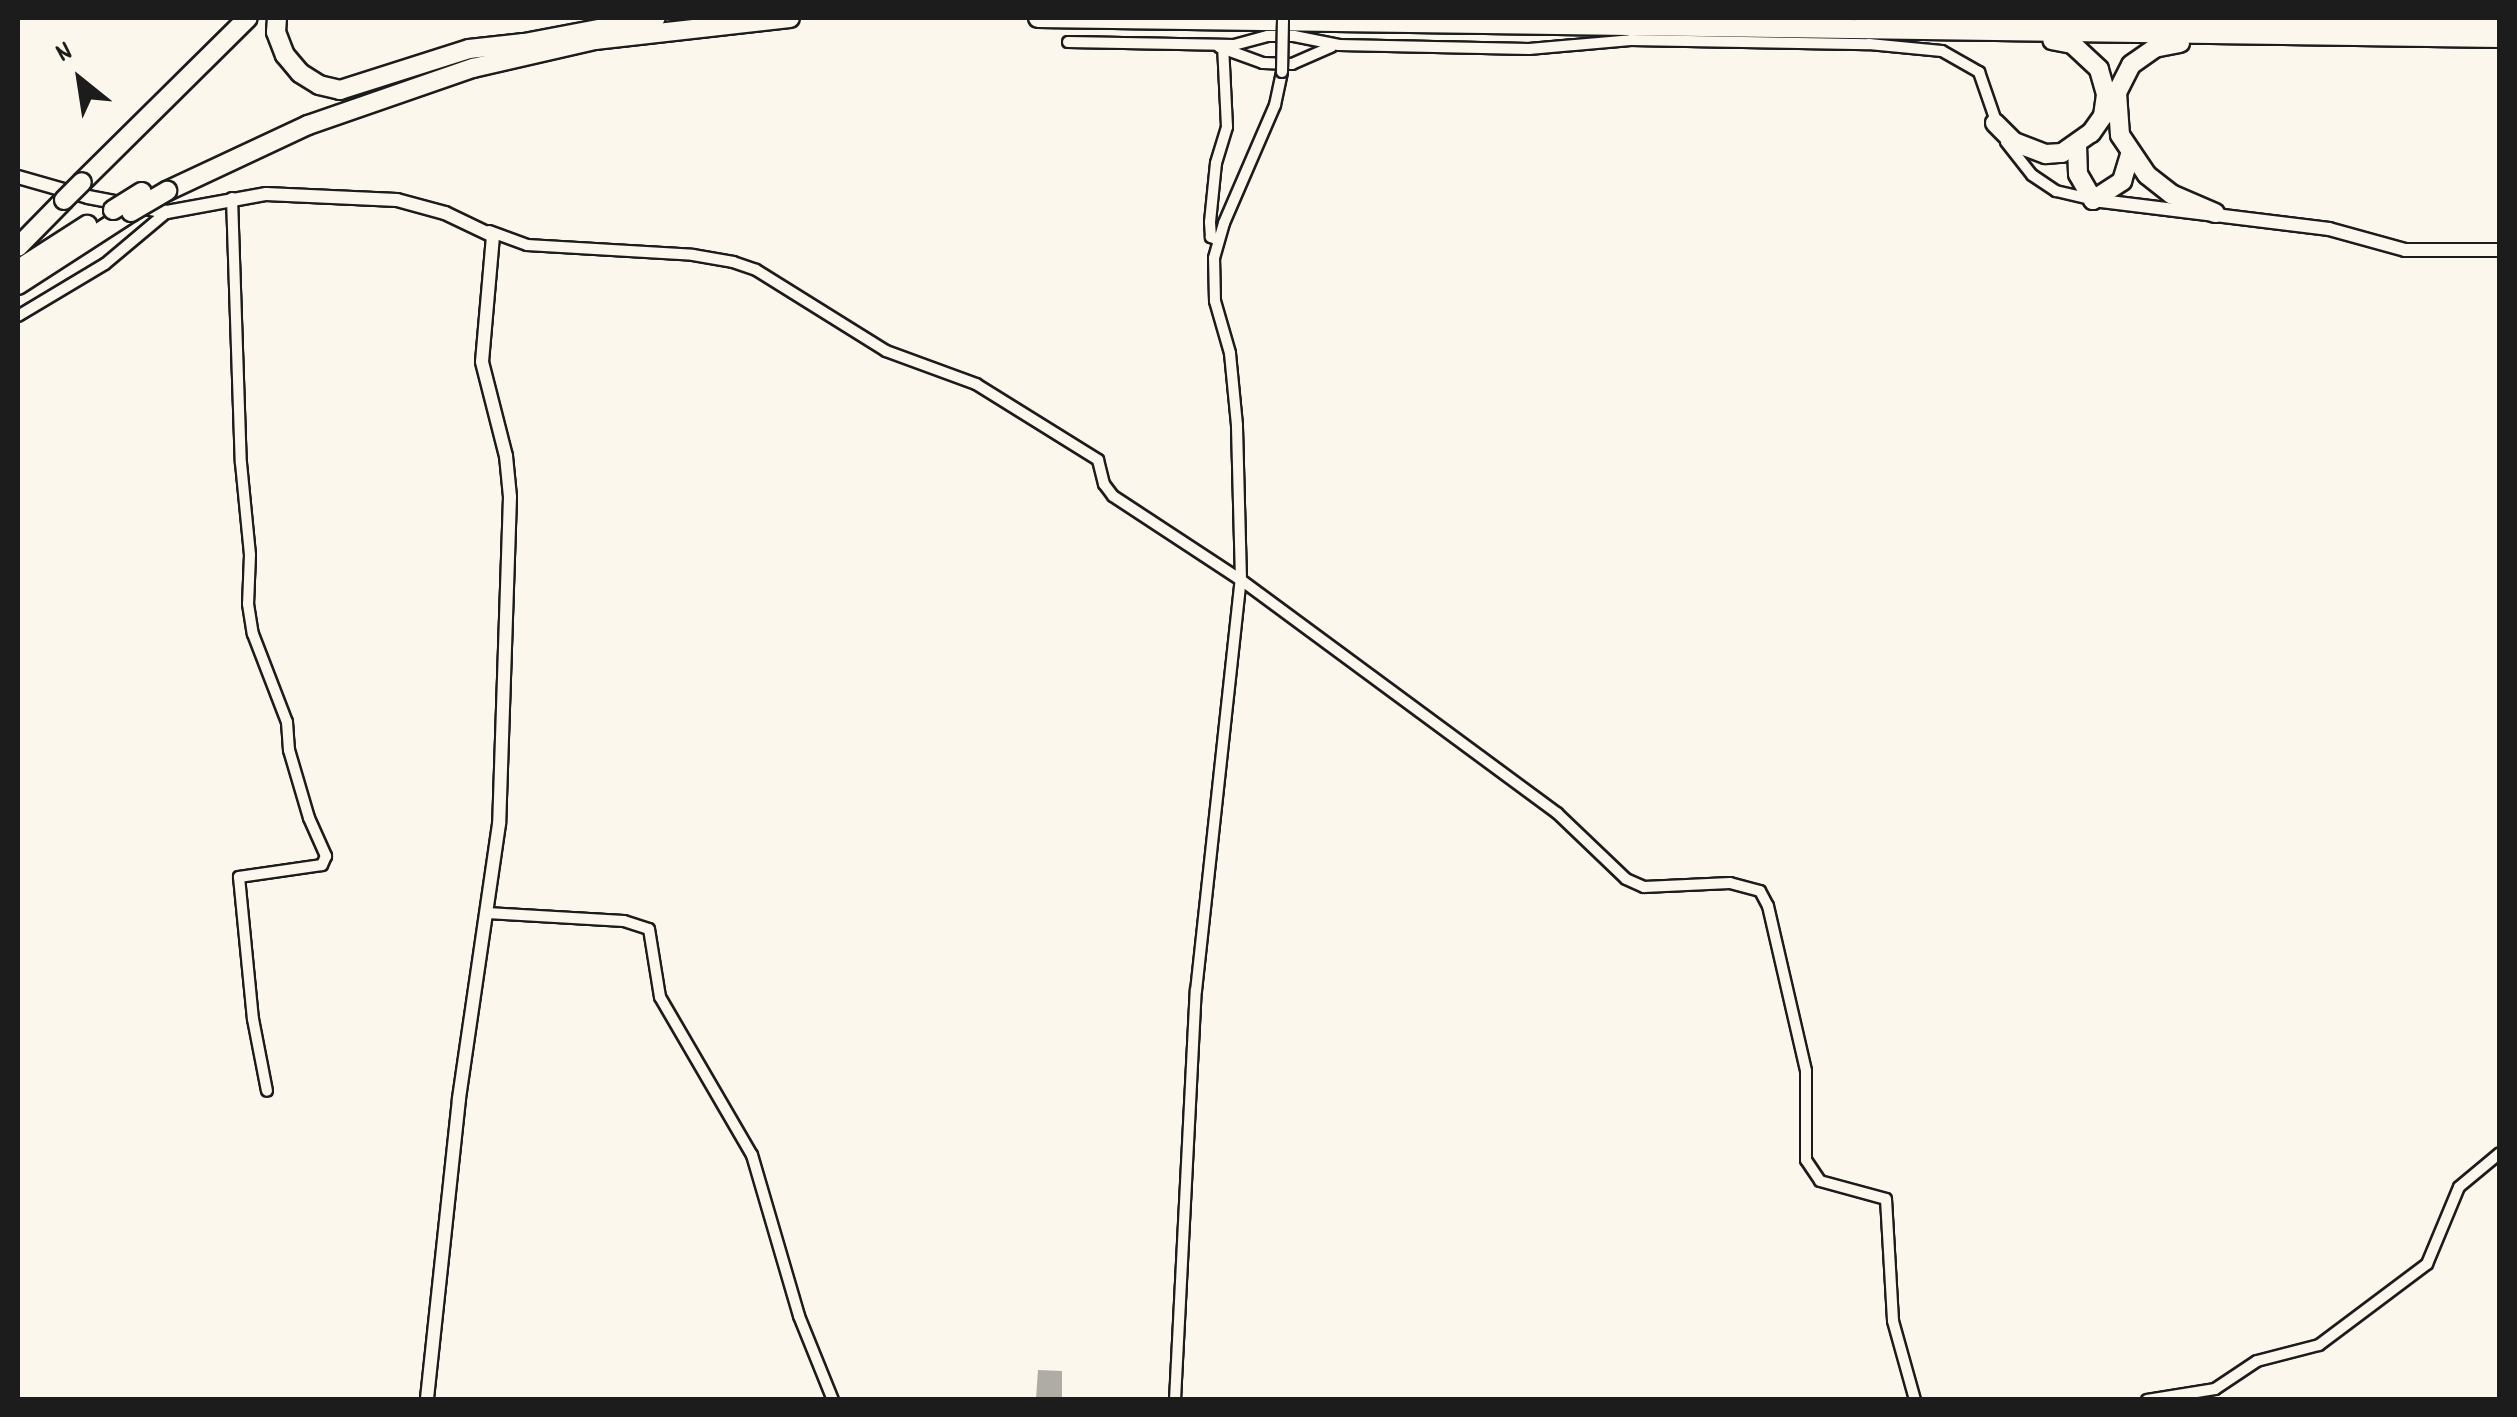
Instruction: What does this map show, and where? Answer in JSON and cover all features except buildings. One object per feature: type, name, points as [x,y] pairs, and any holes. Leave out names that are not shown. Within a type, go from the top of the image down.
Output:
[{"type":"highway","points":[[18,247],[61,195],[82,182],[248,18]]},
{"type":"highway","points":[[277,18],[276,32],[292,64],[319,85],[340,90],[468,49],[524,43],[656,18]]},
{"type":"highway","points":[[18,270],[122,211],[308,125],[473,68],[594,40],[790,18]]},
{"type":"highway","points":[[1038,18],[2500,38]]},
{"type":"highway","points":[[1864,18],[2500,25]]},
{"type":"highway","points":[[1930,32],[1990,40],[2064,41],[2082,50],[2098,69],[2106,94],[2103,116],[2077,146],[2062,152],[2030,152],[1996,123]]},
{"type":"highway","points":[[2215,213],[2171,194],[2130,154],[2120,135],[2117,93],[2131,65],[2168,43],[2301,42],[2335,37]]},
{"type":"highway","points":[[18,285],[143,192],[247,138],[416,74],[524,43]]},
{"type":"highway","points":[[2077,146],[2078,174],[2093,200],[2122,181],[2130,154]]},
{"type":"street","points":[[1175,1400],[1196,991],[1241,580],[1237,425],[1230,353],[1213,279],[1218,240],[1265,131],[1282,72],[1284,18]]},
{"type":"street","points":[[1223,46],[1294,36],[1339,45],[1529,49],[1631,40],[1869,44],[1942,51],[1979,72],[1996,123],[2014,156],[2032,176],[2056,191],[2093,200],[2328,228],[2405,250],[2500,250]]},
{"type":"street","points":[[1068,42],[1209,44],[1263,63],[1292,64],[1339,45]]},
{"type":"street","points":[[1218,240],[1211,238],[1210,222],[1216,163],[1227,127],[1223,46]]},
{"type":"street","points":[[18,177],[61,195],[167,212],[232,198],[299,194],[397,200],[527,245],[693,255],[756,270],[886,351],[976,384],[1092,456],[1113,496],[1241,580],[1557,813],[1632,883],[1657,888],[1730,882],[1760,892],[1768,906],[1806,1071],[1806,1160],[1820,1181],[1886,1199],[1893,1321],[1915,1400]]},
{"type":"street","points":[[232,198],[248,604],[253,634],[287,722],[289,750],[309,818],[326,856],[322,865],[239,877],[253,1019],[267,1091]]},
{"type":"street","points":[[18,316],[105,264],[167,212]]},
{"type":"street","points":[[426,1400],[459,1098],[498,824],[510,497],[506,456],[482,362],[494,244],[488,230]]},
{"type":"street","points":[[487,913],[624,921],[649,929],[660,997],[752,1155],[799,1316],[833,1400]]},
{"type":"street","points":[[2148,1400],[2215,1389],[2257,1360],[2301,1353],[2324,1342],[2427,1264],[2459,1186],[2500,1152]]},
{"type":"shaded area","points":[[1038,1370],[1062,1371],[1062,1399],[1036,1399]]}]
